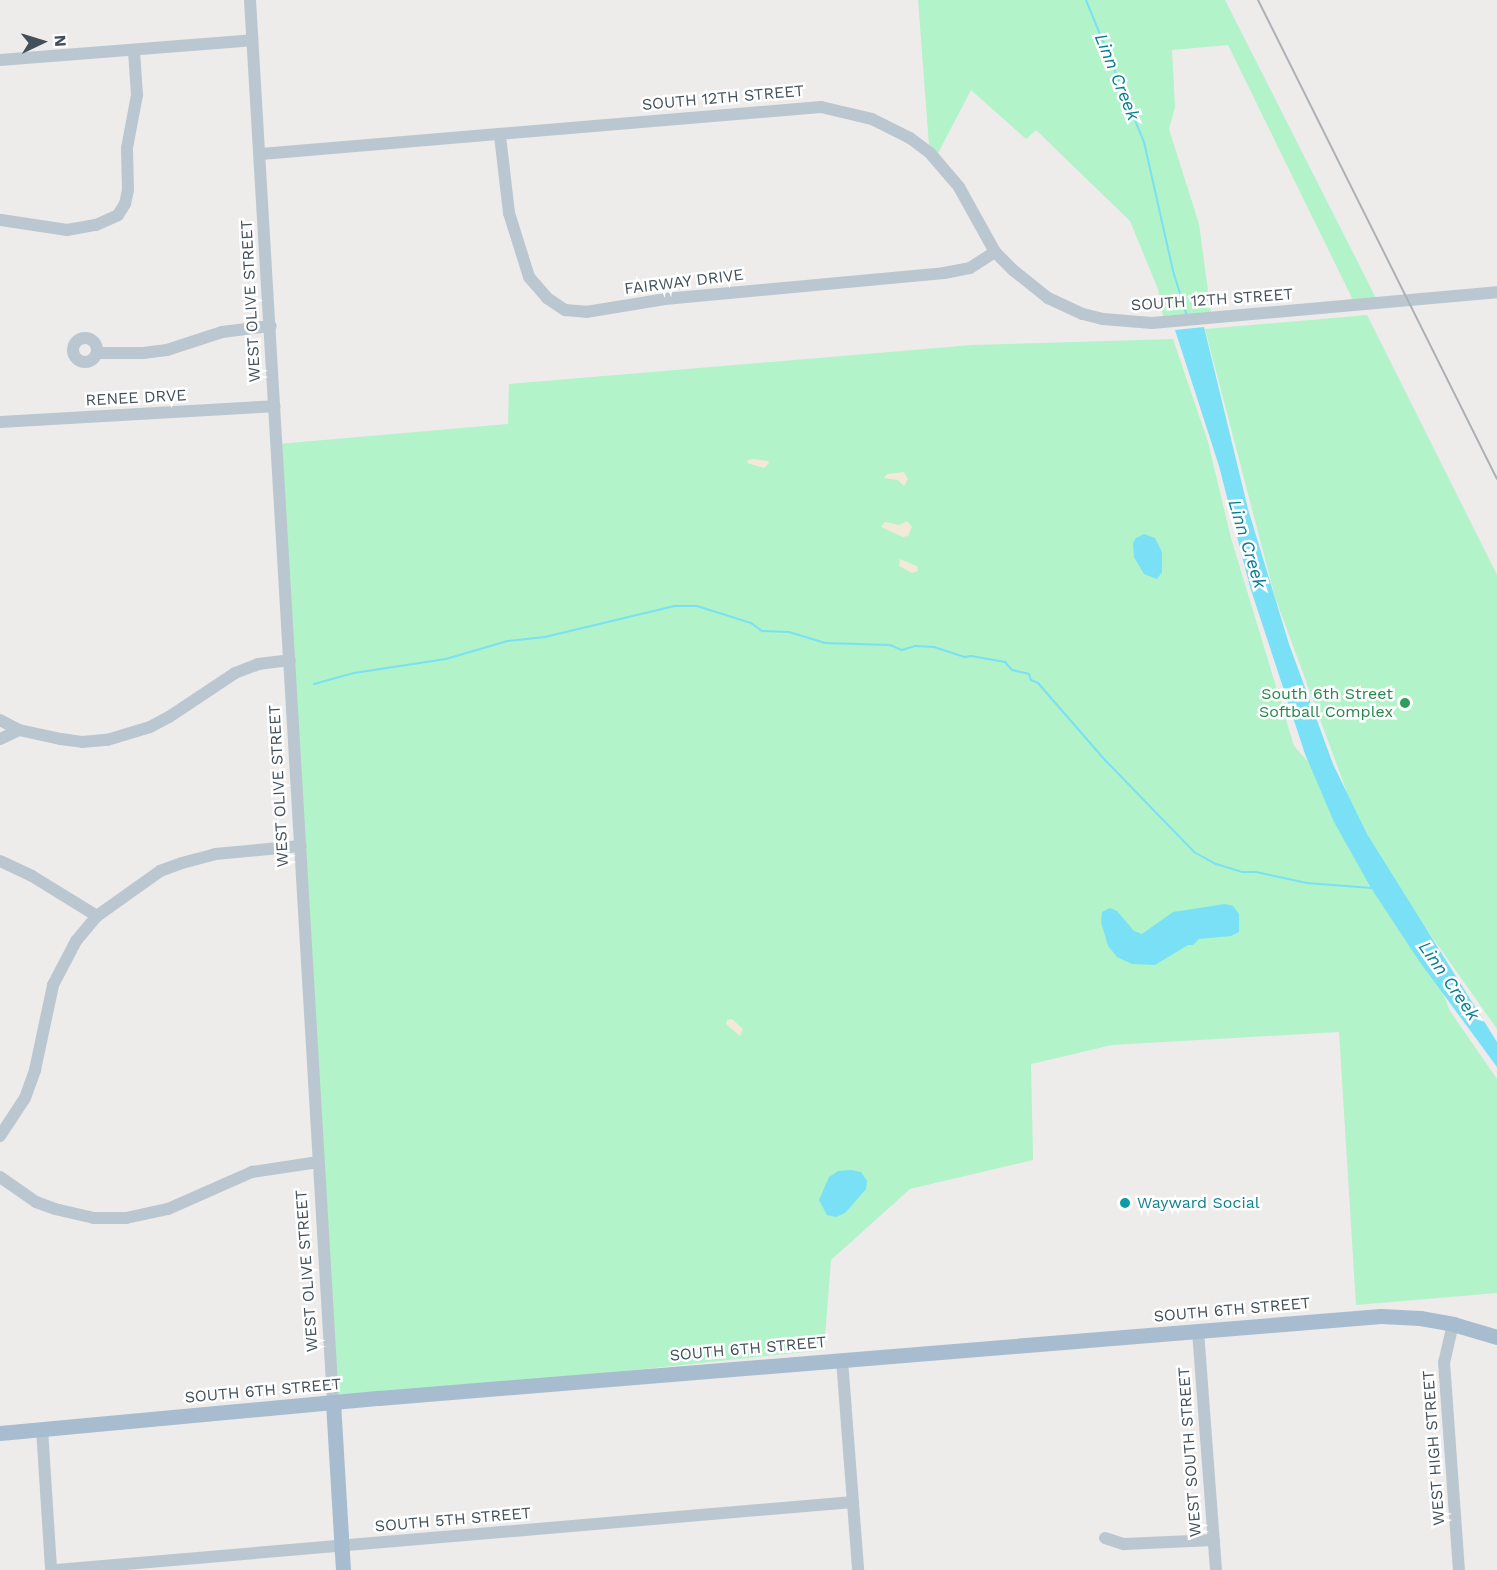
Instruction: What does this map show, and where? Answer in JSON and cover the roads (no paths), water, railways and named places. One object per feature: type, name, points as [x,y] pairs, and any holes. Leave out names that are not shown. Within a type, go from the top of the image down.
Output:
[{"type":"main road","name":"SOUTH 6TH STREET","points":[[0,1433],[333,1402],[1381,1316],[1420,1318],[1454,1324],[1497,1337]]},
{"type":"main road","name":"WEST OLIVE STREET","points":[[333,1402],[344,1570]]},
{"type":"street","name":"WEST OLIVE STREET","points":[[250,0],[261,154],[333,1402]]},
{"type":"street","points":[[0,60],[252,40]]},
{"type":"street","points":[[0,220],[67,230],[94,226],[118,215],[125,204],[128,190],[127,148],[137,95],[134,51]]},
{"type":"street","name":"SOUTH 12TH STREET","points":[[261,154],[500,136],[776,109],[821,107],[839,109],[892,128],[930,153],[959,187],[995,252],[1032,286],[1065,306],[1103,320],[1128,323],[1161,322],[1497,292]]},
{"type":"street","name":"FAIRWAY DRIVE","points":[[500,136],[509,213],[530,277],[546,298],[565,310],[586,312],[665,298],[944,273],[970,268],[995,252]]},
{"type":"street","points":[[98,353],[143,353],[166,350],[222,332],[271,326]]},
{"type":"street","name":"RENEE DRVE","points":[[0,422],[275,406]]},
{"type":"street","points":[[0,720],[18,730],[82,742],[107,740],[150,727],[235,673],[258,664],[290,660]]},
{"type":"street","points":[[0,739],[18,730]]},
{"type":"street","points":[[0,1136],[25,1098],[34,1070],[53,985],[76,941],[97,916],[160,871],[182,863],[215,854],[301,846]]},
{"type":"street","points":[[0,861],[32,876],[97,916]]},
{"type":"street","points":[[0,1178],[28,1197],[55,1209],[94,1218],[126,1218],[168,1209],[241,1175],[258,1170],[318,1162]]},
{"type":"street","name":"WEST HIGH STREET","points":[[1454,1324],[1444,1362],[1459,1570]]},
{"type":"street","name":"WEST SOUTH STREET","points":[[1198,1331],[1216,1570]]},
{"type":"street","points":[[842,1360],[858,1570]]},
{"type":"street","points":[[42,1430],[51,1570]]},
{"type":"street","name":"SOUTH 5TH STREET","points":[[56,1570],[853,1502]]},
{"type":"street","points":[[1105,1538],[1124,1544],[1214,1540]]},
{"type":"water","points":[[1204,327],[1248,509],[1289,644],[1333,764],[1367,834],[1497,1042],[1497,1067],[1419,961],[1371,888],[1334,822],[1305,754],[1250,587],[1219,466],[1175,330]]},
{"type":"water","points":[[1144,534],[1155,538],[1162,552],[1162,572],[1157,579],[1144,574],[1134,557],[1133,543],[1136,538]]},
{"type":"water","points":[[1225,904],[1233,906],[1239,914],[1239,932],[1231,936],[1199,939],[1193,945],[1188,945],[1155,965],[1132,964],[1117,957],[1108,946],[1101,922],[1102,912],[1110,908],[1117,911],[1134,931],[1142,934],[1173,912]]},
{"type":"water","points":[[838,1171],[861,1172],[867,1181],[866,1189],[845,1213],[836,1217],[827,1215],[819,1200],[829,1177]]},
{"type":"waterway","name":"Linn Creek","points":[[1086,0],[1144,142],[1173,271],[1187,316]]},
{"type":"waterway","points":[[314,684],[354,673],[446,659],[507,641],[545,637],[674,606],[697,606],[751,623],[762,631],[789,632],[824,643],[890,645],[902,650],[915,646],[934,647],[965,657],[1005,662],[1012,670],[1029,674],[1031,680],[1038,683],[1105,760],[1194,852],[1216,864],[1242,872],[1256,872],[1307,883],[1372,888]]},
{"type":"railway","points":[[1258,0],[1497,479]]},
{"type":"place","name":"South 6th Street Softball Complex","points":[[1405,703]]},
{"type":"place","name":"Wayward Social","points":[[1125,1203]]}]
